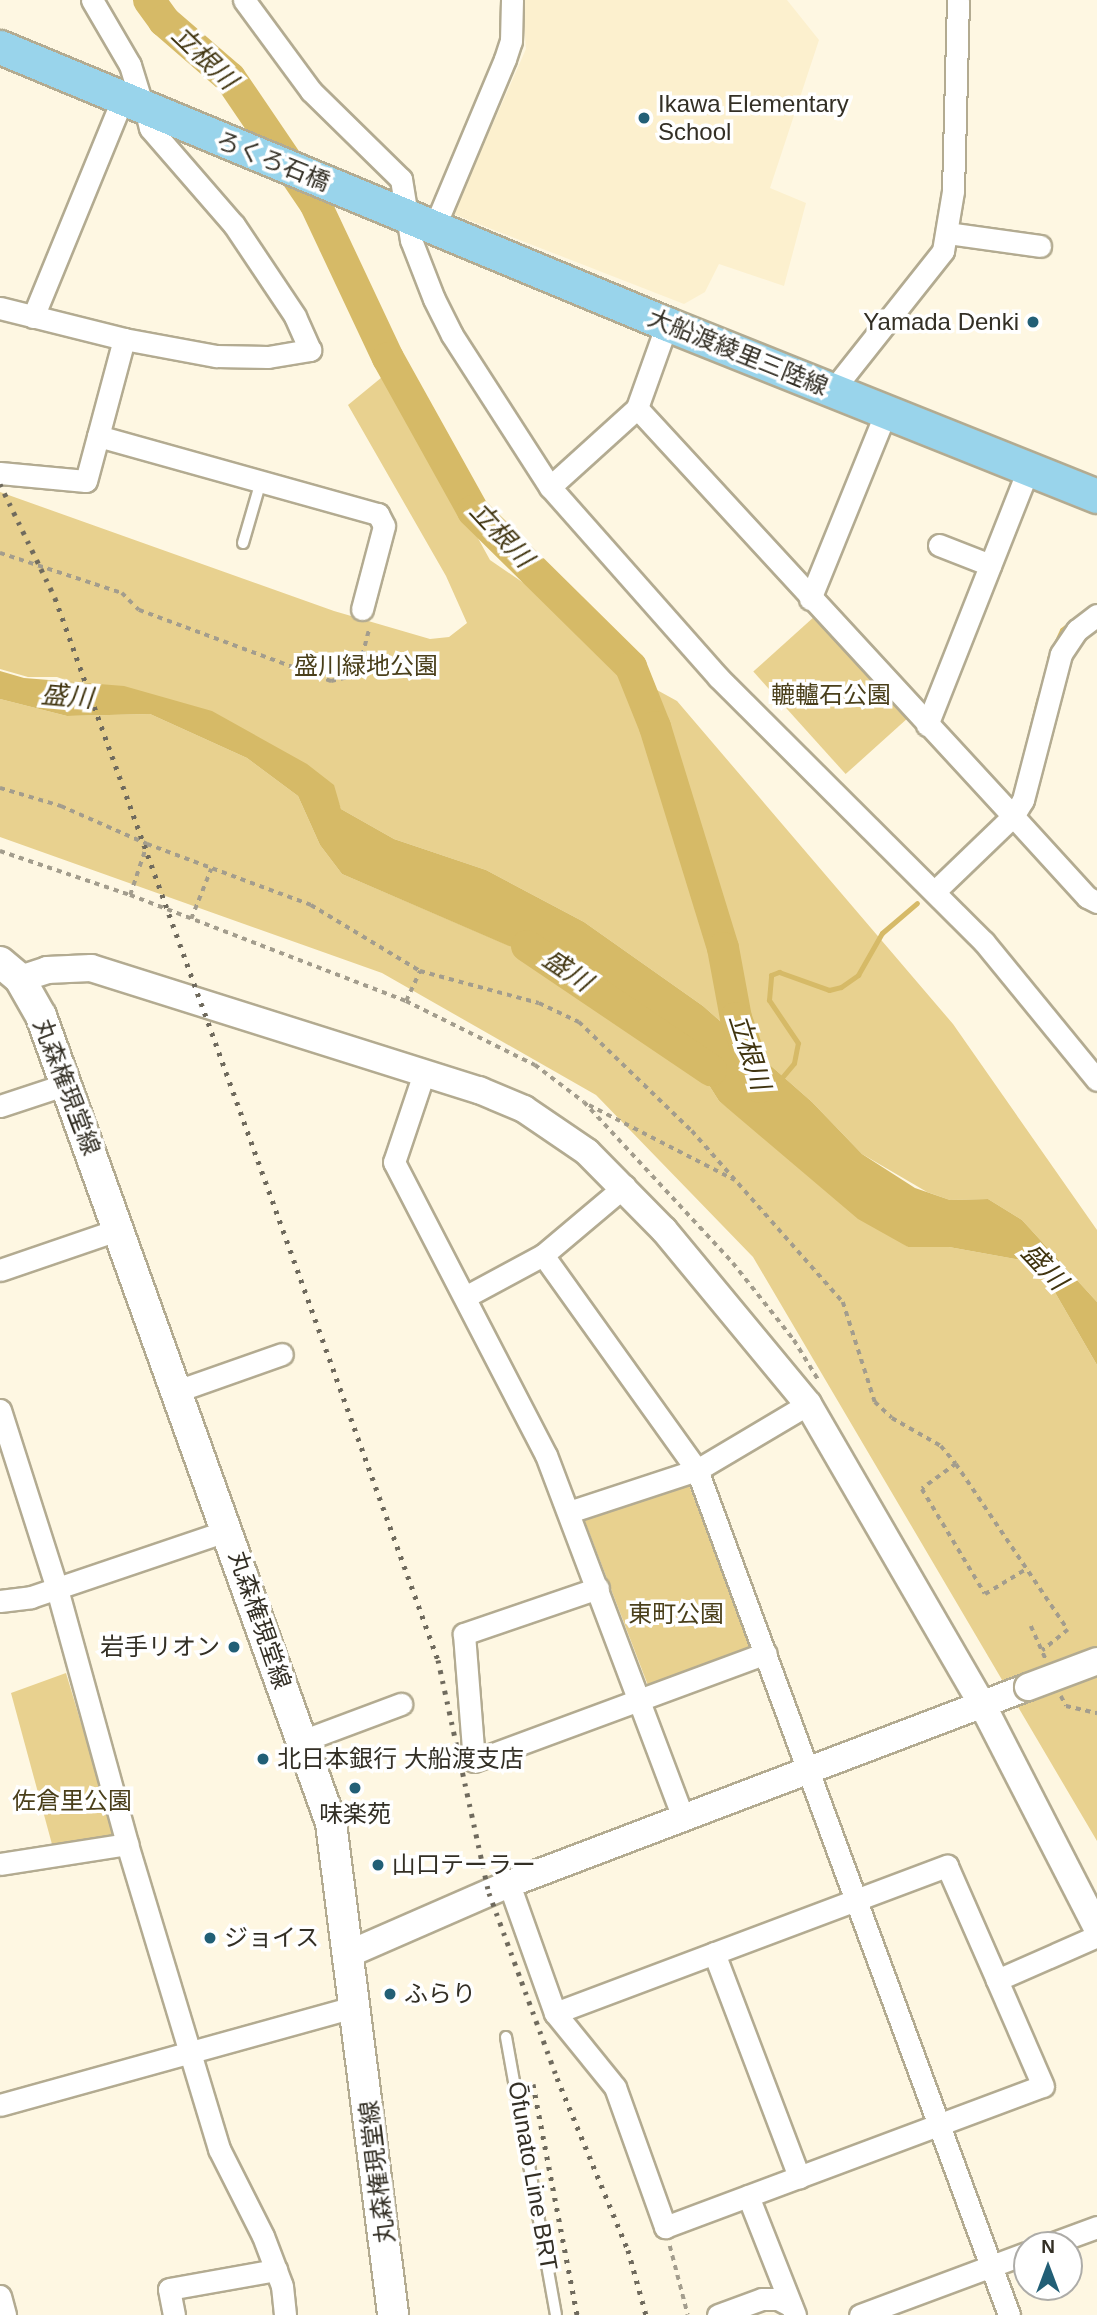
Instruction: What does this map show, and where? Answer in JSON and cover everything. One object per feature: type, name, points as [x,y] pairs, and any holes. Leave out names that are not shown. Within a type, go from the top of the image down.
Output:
[{"type":"main road","points":[[0,47],[144,107]]},
{"type":"main road","name":"ろくろ石橋","points":[[144,107],[407,217]]},
{"type":"main road","name":"大船渡綾里三陸線","points":[[407,217],[1097,496]]},
{"type":"main road","name":"丸森権現堂線","points":[[10,971],[41,1016],[67,1084],[229,1530],[334,1835],[351,1953],[393,2315]]},
{"type":"street","points":[[0,308],[124,339],[216,356],[268,357],[310,350],[295,316],[234,225],[150,128],[130,65],[92,0]]},
{"type":"street","points":[[244,0],[312,91],[401,179],[411,240],[452,335],[550,487],[719,677],[936,890],[1097,1080]]},
{"type":"street","points":[[407,217],[505,59],[511,41],[512,0]]},
{"type":"street","points":[[832,391],[933,268],[948,233],[958,0]]},
{"type":"street","points":[[33,317],[144,107]]},
{"type":"street","points":[[948,233],[1040,246]]},
{"type":"street","points":[[550,487],[637,408],[667,324]]},
{"type":"street","points":[[0,473],[86,481],[124,339]]},
{"type":"street","points":[[637,408],[1087,897],[1097,902]]},
{"type":"street","points":[[810,598],[886,412]]},
{"type":"street","points":[[97,436],[378,514],[384,526],[366,619]]},
{"type":"street","points":[[927,725],[1029,468]]},
{"type":"street","points":[[939,545],[990,565]]},
{"type":"street","points":[[936,890],[1013,816],[1023,800],[1061,654],[1077,630],[1097,615]]},
{"type":"street","points":[[10,971],[91,968],[424,1073],[524,1110],[587,1152],[625,1186],[808,1404],[982,1704],[1097,1927]]},
{"type":"street","points":[[424,1073],[394,1163],[546,1455],[683,1817]]},
{"type":"street","points":[[0,1106],[67,1084]]},
{"type":"street","points":[[465,1297],[543,1255],[625,1186]]},
{"type":"street","points":[[0,1270],[120,1229]]},
{"type":"street","points":[[543,1255],[697,1470],[1009,2315]]},
{"type":"street","points":[[177,1391],[282,1354]]},
{"type":"street","points":[[569,1512],[697,1470],[808,1404]]},
{"type":"street","points":[[0,1410],[57,1588],[127,1844],[219,2149],[276,2270],[285,2315]]},
{"type":"street","points":[[0,1601],[57,1588],[229,1530]]},
{"type":"street","points":[[598,1588],[464,1634],[474,1761],[766,1653]]},
{"type":"street","points":[[351,1953],[509,1884],[1097,1661]]},
{"type":"street","points":[[302,1741],[401,1704]]},
{"type":"street","points":[[0,1864],[127,1844]]},
{"type":"street","points":[[509,1884],[555,2013],[614,2087],[665,2227],[1043,2086],[947,1866],[555,2013]]},
{"type":"street","points":[[997,1980],[1097,1936]]},
{"type":"street","points":[[714,1953],[799,2177]]},
{"type":"street","points":[[0,2105],[357,2006]]},
{"type":"street","points":[[748,2196],[787,2312]]},
{"type":"street","points":[[860,2315],[1013,2258]]},
{"type":"street","points":[[174,2315],[169,2290],[276,2270]]},
{"type":"street","points":[[0,2296],[5,2315]]},
{"type":"street","points":[[718,2315],[749,2303],[778,2299],[787,2312]]},
{"type":"lane","points":[[243,543],[261,481]]},
{"type":"lane","name":"Ōfunato Line BRT","points":[[549,2315],[506,2037],[556,2315]]},
{"type":"path","points":[[0,553],[122,593],[139,610],[331,681],[357,675],[366,619]]},
{"type":"path","points":[[131,895],[147,844]]},
{"type":"path","points":[[191,919],[211,869]]},
{"type":"path","points":[[406,1001],[420,971]]},
{"type":"path","points":[[584,1102],[737,1181]]},
{"type":"path","points":[[956,1464],[922,1489],[985,1594],[1028,1568]]},
{"type":"path","points":[[665,2227],[688,2315]]},
{"type":"shaded area","name":"Ikawa Elementary School","points":[[522,0],[787,0],[819,40],[770,188],[806,203],[784,286],[719,264],[705,292],[684,304],[453,214],[526,49]]},
{"type":"green space","name":"盛川緑地公園","points":[[387,373],[490,560],[547,599],[626,673],[677,701],[953,1024],[1097,1230],[1097,1302],[1022,1220],[988,1199],[950,1200],[927,1192],[862,1154],[812,1102],[703,1006],[584,922],[486,870],[394,839],[341,809],[331,783],[57,677],[28,677],[0,669],[0,492],[334,611],[430,639],[449,637],[467,623],[446,576],[348,405]]},
{"type":"green space","name":"轆轤石公園","points":[[815,616],[907,719],[846,774],[753,672]]},
{"type":"green space","points":[[0,699],[67,716],[150,714],[247,758],[298,796],[320,845],[342,874],[589,980],[638,1008],[700,1071],[719,1101],[908,1247],[949,1247],[1038,1263],[1097,1365],[1097,1841],[753,1257],[596,1095],[382,973],[0,837]]},
{"type":"green space","name":"東町公園","points":[[687,1480],[753,1653],[651,1692],[584,1519]]},
{"type":"green space","name":"佐倉里公園","points":[[66,1673],[114,1833],[107,1840],[53,1848],[11,1693]]},
{"type":"water","points":[[0,671],[24,678],[124,686],[212,711],[307,764],[334,785],[341,809],[394,839],[486,870],[584,922],[703,1006],[812,1102],[862,1154],[915,1188],[950,1200],[988,1199],[1022,1220],[1097,1302],[1097,1365],[1038,1263],[949,1247],[908,1247],[858,1219],[719,1101],[700,1071],[638,1008],[588,980],[342,874],[320,845],[298,796],[247,758],[150,714],[67,716],[0,699]]},
{"type":"waterway","name":"立根川","points":[[149,0],[164,21],[230,78],[315,203],[388,358],[473,511],[631,667],[655,727],[723,948],[736,1018],[760,1087]]},
{"type":"waterway","points":[[1049,658],[1062,630],[1084,612]]},
{"type":"waterway","points":[[1031,729],[1039,698]]},
{"type":"waterway","points":[[779,1081],[794,1063],[798,1043],[769,1000],[771,975],[779,972],[829,990],[841,987],[858,975],[882,933],[917,903]]},
{"type":"waterway","name":"盛川","points":[[527,946],[711,1070]]},
{"type":"railway","points":[[0,484],[55,598],[438,1660],[489,1893],[557,2078],[628,2250],[646,2315]]},
{"type":"railway","points":[[533,2084],[577,2315]]},
{"type":"place","name":"Ikawa Elementary School","points":[[644,118]]},
{"type":"place","name":"Yamada Denki","points":[[1033,322]]},
{"type":"place","name":"岩手リオン","points":[[234,1647]]},
{"type":"place","name":"北日本銀行 大船渡支店","points":[[263,1759]]},
{"type":"place","name":"味楽苑","points":[[355,1788]]},
{"type":"place","name":"山口テーラー","points":[[378,1865]]},
{"type":"place","name":"ジョイス","points":[[210,1938]]},
{"type":"place","name":"ふらり","points":[[390,1994]]}]
